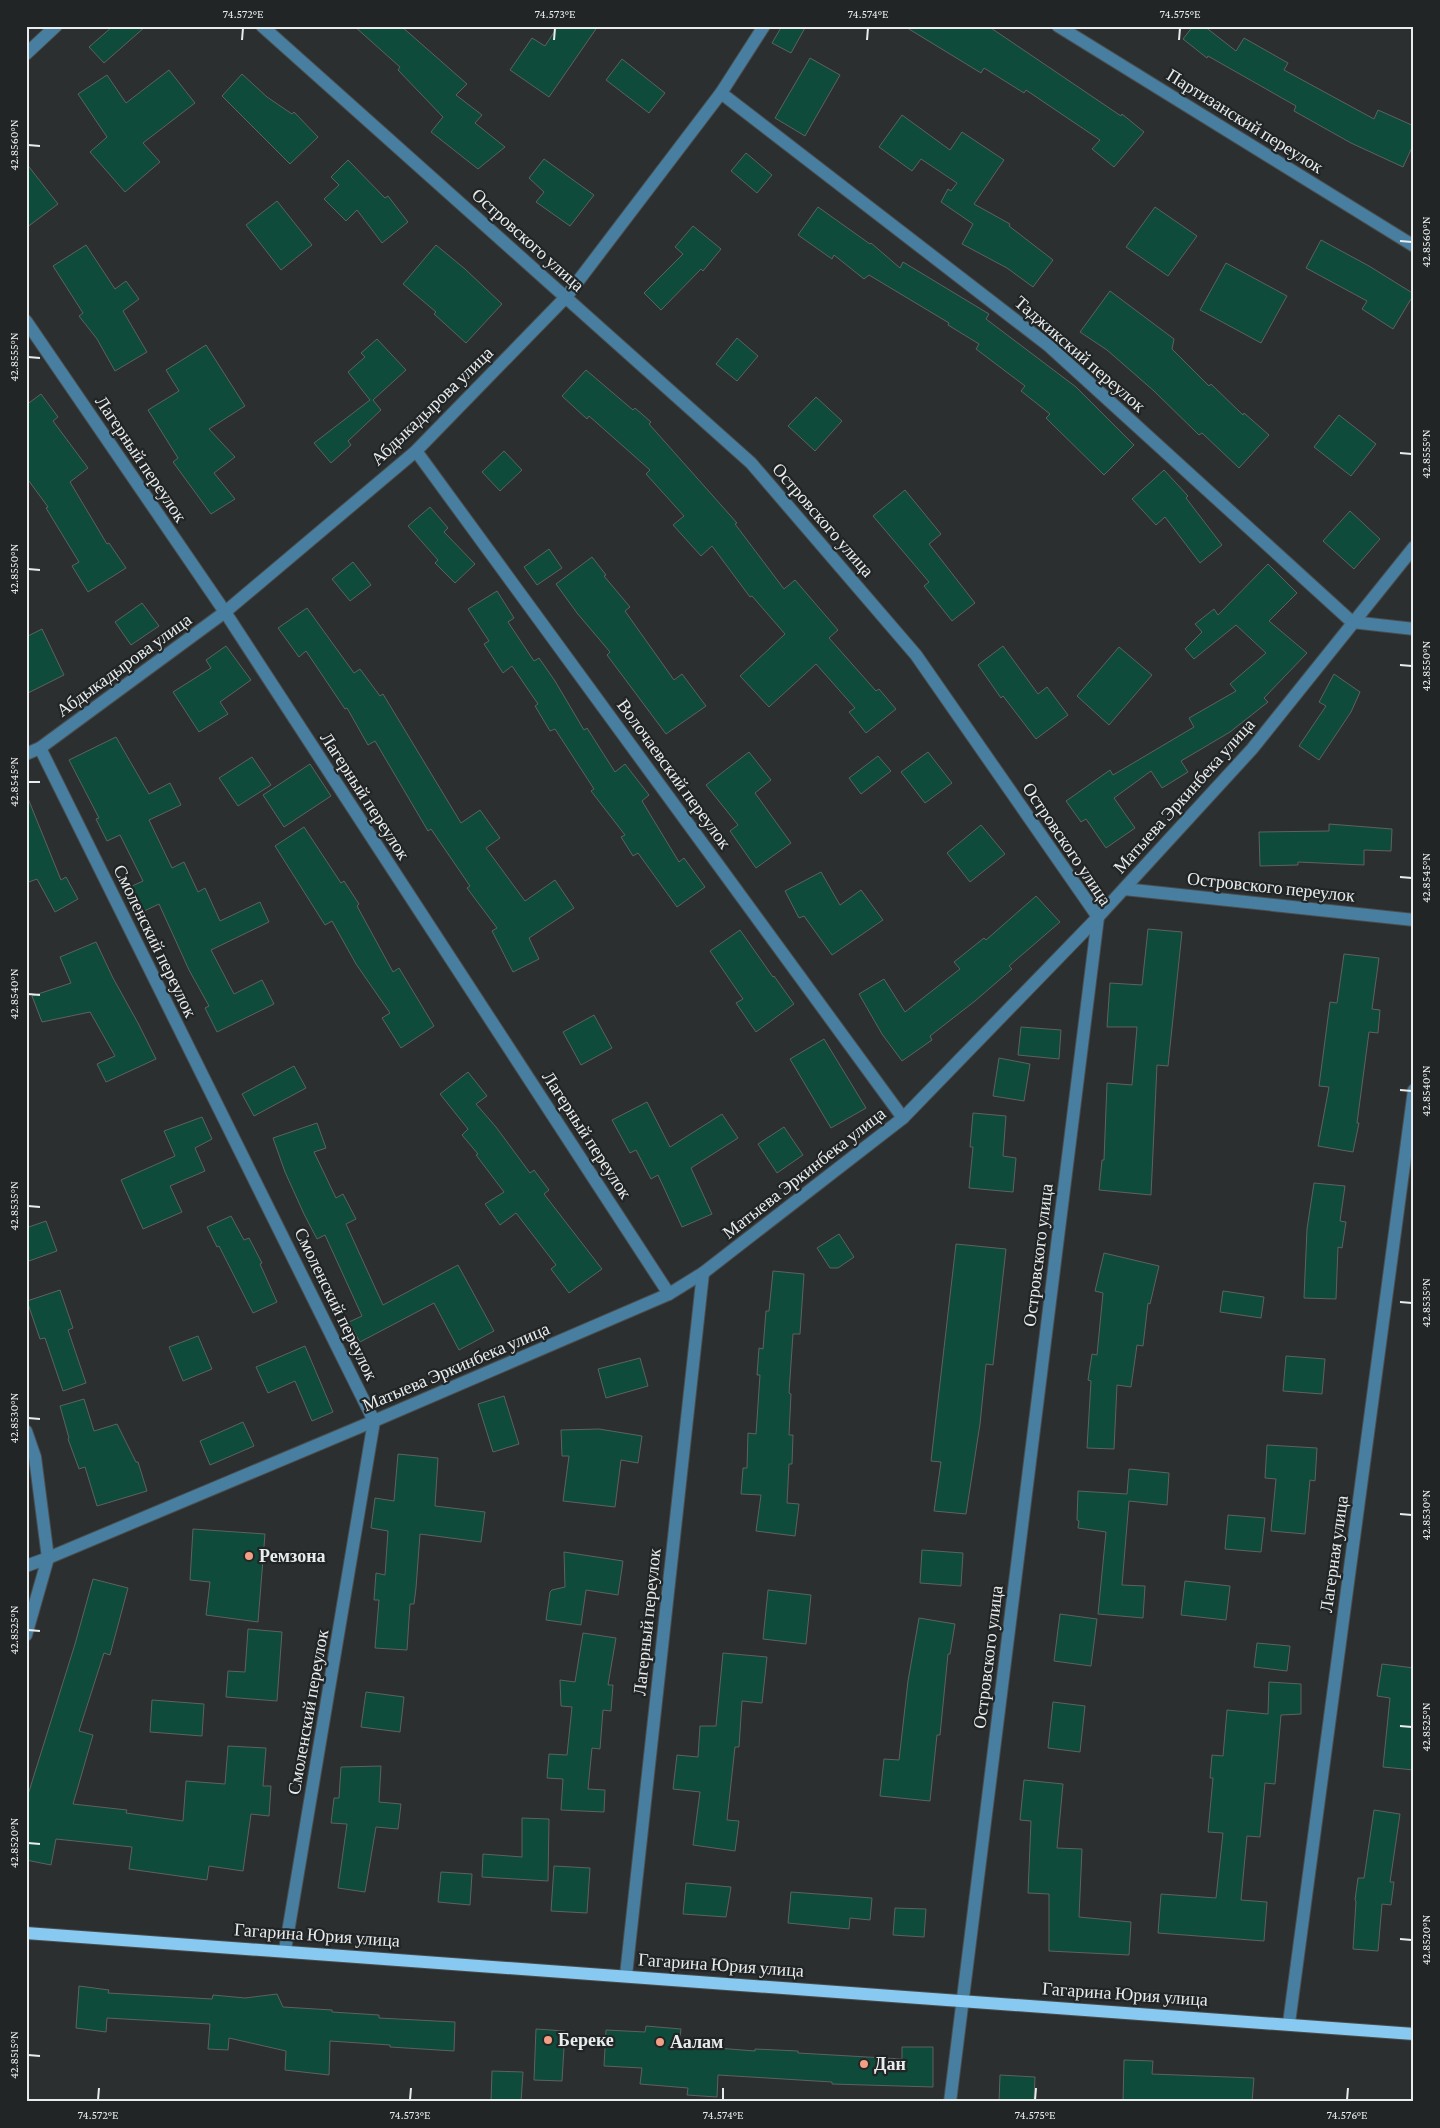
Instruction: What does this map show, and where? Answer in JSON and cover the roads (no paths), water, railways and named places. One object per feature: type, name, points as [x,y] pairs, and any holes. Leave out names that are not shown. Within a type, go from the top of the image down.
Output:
[{"type":"main road","name":"Гагарина Юрия улица","points":[[26,1932],[1414,2034]]},
{"type":"street","points":[[26,54],[56,26]]},
{"type":"street","name":"Островского улица","points":[[262,26],[751,463],[921,663],[1098,918],[950,2102]]},
{"type":"street","name":"Абдыкадырова улица","points":[[26,754],[40,748],[225,612],[416,451],[566,297],[721,93],[764,26]]},
{"type":"street","name":"Партизанский переулок","points":[[1058,26],[1414,246]]},
{"type":"street","name":"Таджикский переулок","points":[[721,93],[1049,346],[1352,622]]},
{"type":"street","name":"Лагерный переулок","points":[[26,321],[225,612],[669,1294]]},
{"type":"street","name":"Волочаевский переулок","points":[[416,451],[903,1118]]},
{"type":"street","name":"Матыева Эркинбека улица","points":[[26,1566],[374,1421],[669,1294],[703,1273],[903,1118],[1098,918],[1252,749],[1414,547]]},
{"type":"street","points":[[1352,622],[1414,629]]},
{"type":"street","name":"Смоленский переулок","points":[[40,748],[374,1421],[285,1950]]},
{"type":"street","name":"Островского переулок","points":[[1124,889],[1414,920]]},
{"type":"street","name":"Лагерная улица","points":[[1289,2024],[1414,1090]]},
{"type":"street","name":"Лагерный переулок","points":[[626,1976],[703,1273]]},
{"type":"street","points":[[26,1431],[35,1457],[48,1558],[26,1635]]},
{"type":"place","name":"Ремзона","points":[[249,1556]]},
{"type":"place","name":"Береке","points":[[548,2040]]},
{"type":"place","name":"Аалам","points":[[660,2042]]},
{"type":"place","name":"Дан","points":[[864,2064]]}]
